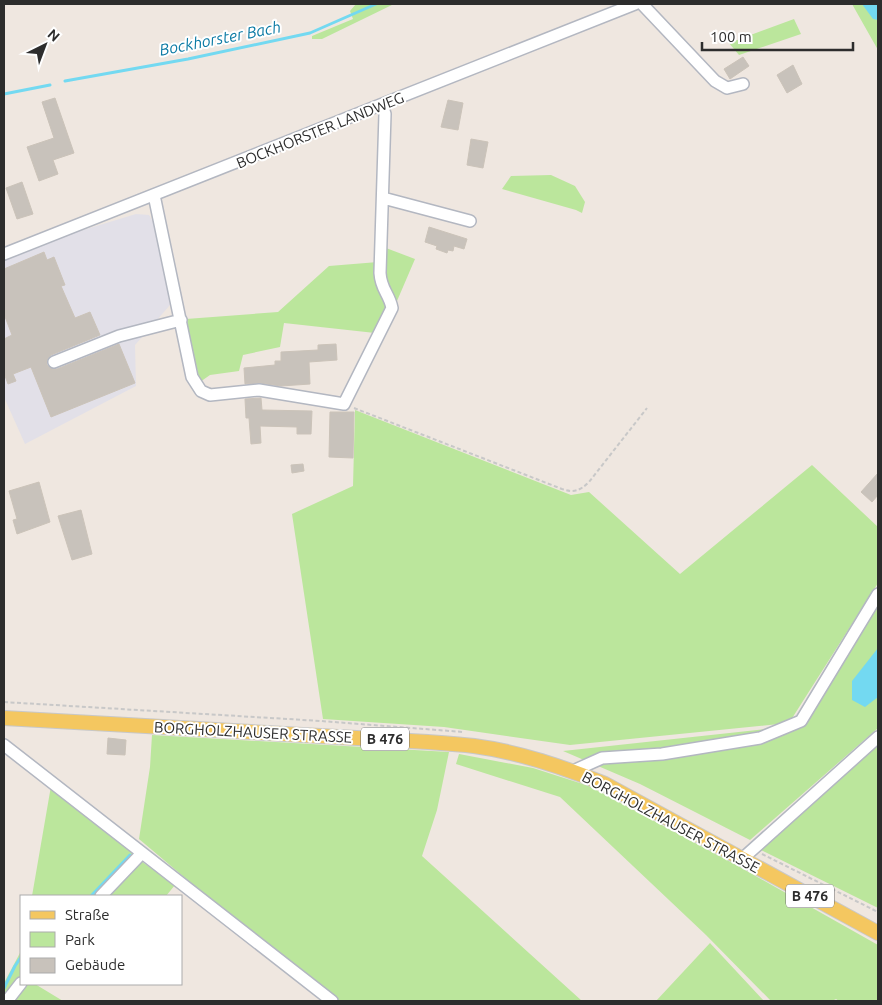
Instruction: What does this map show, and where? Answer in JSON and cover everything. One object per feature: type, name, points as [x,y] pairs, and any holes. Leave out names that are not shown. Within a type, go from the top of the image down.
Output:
[{"type":"main road","name":"BORGHOLZHAUSER STRASSE","points":[[4,718],[428,742],[476,746],[526,757],[573,771],[605,784],[747,854],[878,932]]},
{"type":"street","name":"BOCKHORSTER LANDWEG","points":[[4,254],[636,4]]},
{"type":"street","points":[[642,4],[715,81],[727,88],[743,84]]},
{"type":"street","points":[[154,195],[192,377],[201,391],[210,395],[259,390],[344,404],[392,308],[390,300],[380,284],[385,114],[382,105]]},
{"type":"street","points":[[383,198],[470,221]]},
{"type":"street","points":[[54,362],[119,336],[181,320]]},
{"type":"street","points":[[573,771],[602,758],[662,754],[760,738],[800,721],[878,594]]},
{"type":"street","points":[[747,854],[878,737]]},
{"type":"street","points":[[4,745],[332,1001]]},
{"type":"street","points":[[102,895],[142,853]]},
{"type":"street","points":[[7,1001],[20,984]]},
{"type":"path","points":[[344,404],[562,489],[575,491],[583,488],[589,482],[646,408]]},
{"type":"path","points":[[4,702],[331,721],[464,732]]},
{"type":"path","points":[[747,854],[878,912]]},
{"type":"shaded area","points":[[136,214],[149,215],[156,227],[170,305],[135,345],[136,386],[25,444],[4,397],[4,261],[60,237]]},
{"type":"green space","points":[[356,4],[394,4],[322,39],[312,39],[312,36],[353,19],[350,11]]},
{"type":"green space","points":[[852,4],[878,4],[878,50]]},
{"type":"green space","points":[[794,19],[801,34],[739,55],[729,43]]},
{"type":"green space","points":[[551,175],[575,186],[585,202],[582,213],[502,189],[511,176]]},
{"type":"green space","points":[[386,248],[415,259],[397,301],[387,288],[385,282]]},
{"type":"green space","points":[[378,262],[378,285],[381,296],[387,302],[387,310],[375,333],[284,323],[280,347],[243,355],[239,371],[210,375],[200,382],[186,319],[278,312],[329,266]]},
{"type":"green space","points":[[355,410],[571,495],[589,492],[680,574],[812,465],[878,527],[878,583],[789,723],[570,745],[444,727],[323,719],[292,514],[353,486]]},
{"type":"green space","points":[[878,601],[878,728],[750,840],[640,784],[563,751],[803,725]]},
{"type":"green space","points":[[152,735],[449,752],[437,810],[422,856],[582,1001],[338,1001],[236,921],[139,839],[150,767]]},
{"type":"green space","points":[[878,745],[878,908],[761,850]]},
{"type":"green space","points":[[459,754],[533,768],[589,786],[738,866],[878,945],[878,1001],[839,1001],[836,999],[832,1001],[771,1001],[706,935],[560,797],[456,764]]},
{"type":"green space","points":[[51,786],[132,848],[135,857],[97,895],[32,895]]},
{"type":"green space","points":[[141,861],[175,885],[167,895],[109,895]]},
{"type":"green space","points":[[710,943],[764,1001],[656,1001]]},
{"type":"green space","points":[[20,953],[20,976],[4,998],[4,983]]},
{"type":"green space","points":[[24,985],[37,985],[63,1001],[12,1001]]},
{"type":"water","points":[[862,4],[878,4],[878,20],[873,19]]},
{"type":"water","points":[[878,648],[878,697],[865,707],[852,700],[852,681]]},
{"type":"building","points":[[743,57],[749,66],[730,79],[724,69]]},
{"type":"building","points":[[793,65],[802,84],[787,93],[777,75]]},
{"type":"building","points":[[55,98],[74,153],[53,160],[58,174],[39,181],[27,147],[54,138],[42,102]]},
{"type":"building","points":[[448,100],[463,103],[458,130],[441,127]]},
{"type":"building","points":[[471,139],[488,142],[483,168],[467,165]]},
{"type":"building","points":[[22,182],[33,214],[17,219],[6,188]]},
{"type":"building","points":[[429,227],[467,239],[464,249],[454,246],[453,251],[448,250],[447,253],[436,249],[437,246],[425,242]]},
{"type":"building","points":[[44,252],[47,260],[54,257],[65,285],[61,286],[75,318],[90,312],[100,335],[51,355],[47,360],[47,365],[52,369],[57,369],[119,344],[135,383],[51,417],[31,367],[13,374],[16,381],[8,384],[4,373],[4,339],[12,335],[4,314],[4,269]]},
{"type":"building","points":[[336,344],[337,360],[309,362],[310,384],[281,386],[260,383],[245,384],[244,368],[275,365],[275,361],[281,361],[281,352],[318,350],[318,345]]},
{"type":"building","points":[[261,398],[262,410],[312,411],[311,434],[297,434],[297,427],[260,426],[261,443],[251,444],[249,418],[246,418],[245,399]]},
{"type":"building","points":[[330,412],[354,412],[353,458],[329,457]]},
{"type":"building","points":[[303,464],[304,471],[292,473],[291,465]]},
{"type":"building","points":[[878,473],[878,495],[872,502],[861,492]]},
{"type":"building","points":[[39,482],[50,522],[17,534],[13,520],[17,519],[9,491]]},
{"type":"building","points":[[81,510],[92,554],[72,560],[58,516]]},
{"type":"building","points":[[108,738],[126,740],[125,755],[107,754]]},
{"type":"waterway","name":"Bockhorster Bach","points":[[65,81],[188,59],[310,33],[376,4]]},
{"type":"waterway","name":"Bockhorster Bach","points":[[4,94],[50,85]]},
{"type":"waterway","points":[[92,895],[130,855]]},
{"type":"waterway","points":[[4,988],[20,958]]}]
